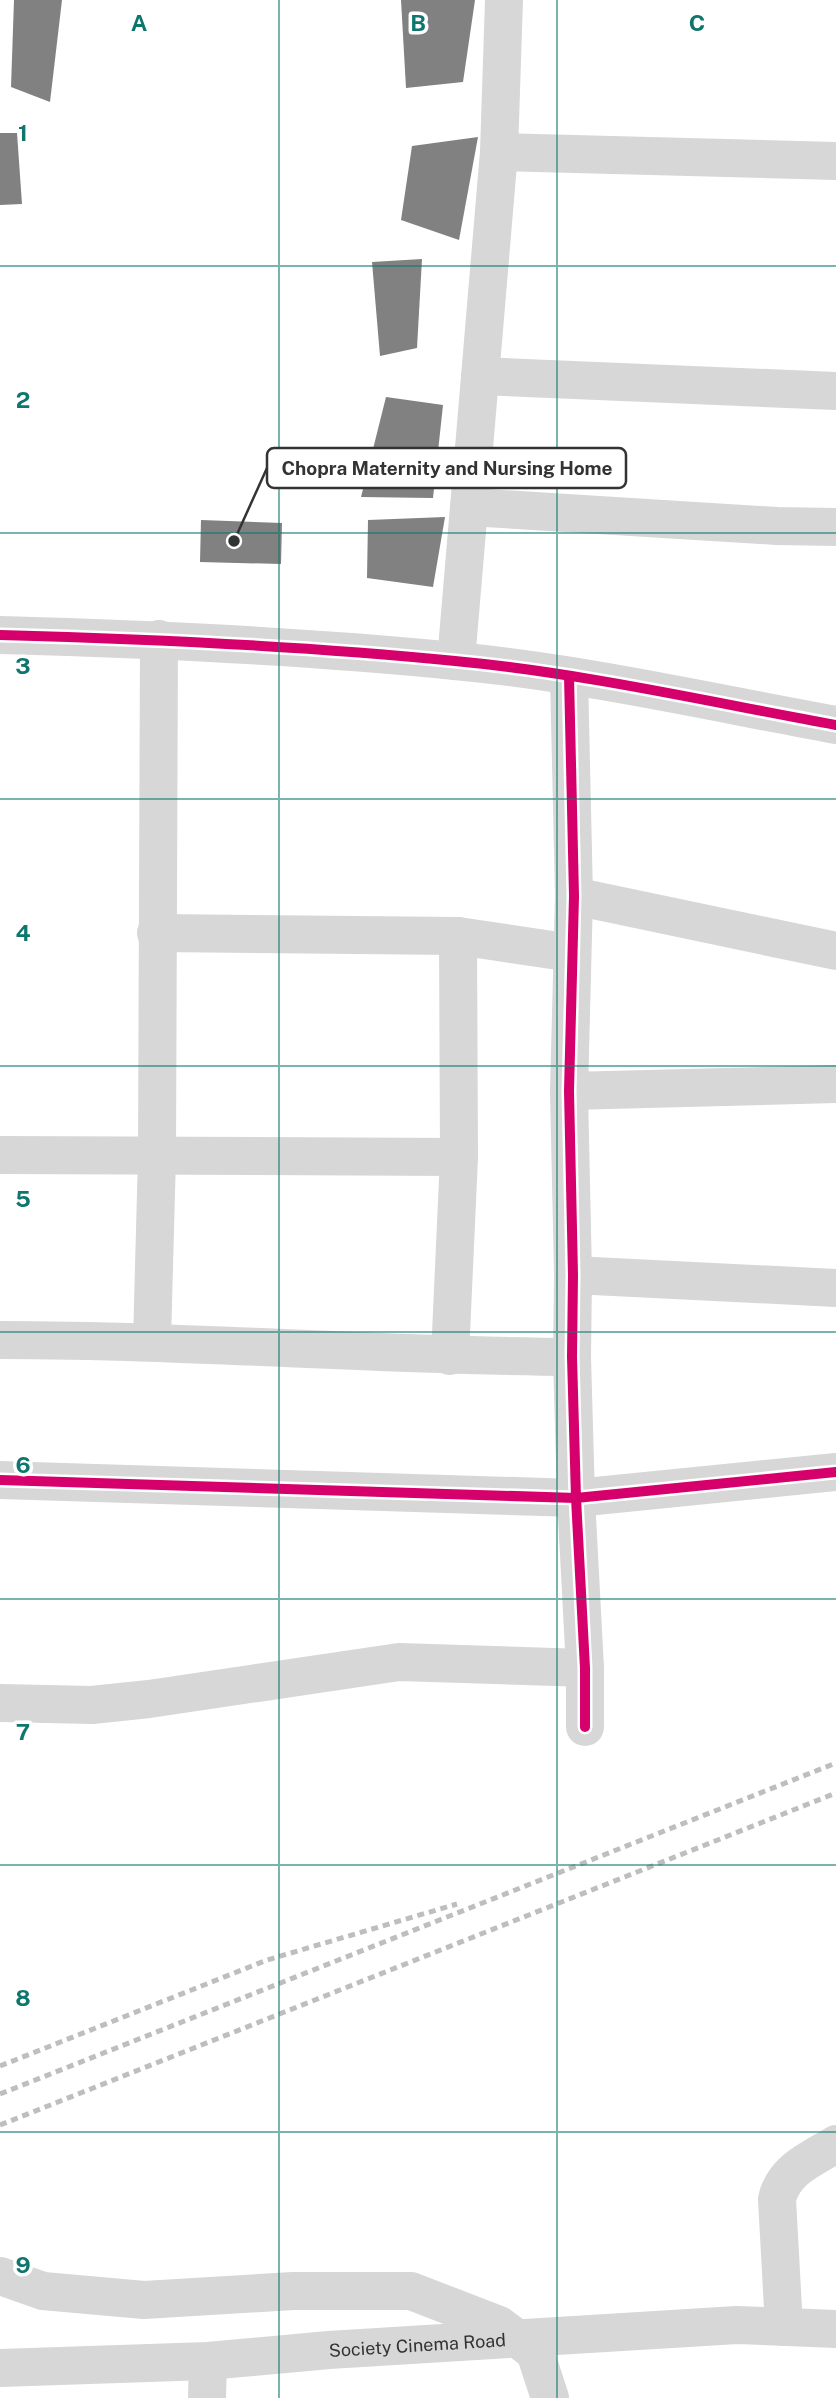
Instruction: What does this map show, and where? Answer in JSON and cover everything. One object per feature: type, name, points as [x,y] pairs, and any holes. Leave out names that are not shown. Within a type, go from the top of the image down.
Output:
[{"type":"street","points":[[456,661],[499,152],[504,0]]},
{"type":"street","points":[[499,152],[836,160]]},
{"type":"street","points":[[481,376],[836,391]]},
{"type":"street","points":[[469,507],[777,526],[836,527]]},
{"type":"street","points":[[0,635],[159,639],[456,661],[569,676],[836,724]]},
{"type":"street","points":[[152,1341],[157,1156],[159,639]]},
{"type":"street","points":[[569,676],[574,896],[569,1091],[572,1357],[585,1727]]},
{"type":"street","points":[[574,896],[836,951]]},
{"type":"street","points":[[156,933],[458,936],[572,953]]},
{"type":"street","points":[[450,1356],[458,1157],[458,936]]},
{"type":"street","points":[[569,1091],[836,1084]]},
{"type":"street","points":[[0,1155],[458,1157]]},
{"type":"street","points":[[573,1275],[836,1288]]},
{"type":"street","points":[[0,1340],[152,1341],[450,1356],[572,1357]]},
{"type":"street","points":[[0,1480],[576,1498],[836,1472]]},
{"type":"street","points":[[0,1703],[92,1705],[399,1662],[585,1668]]},
{"type":"street","points":[[784,2327],[777,2199],[779,2188],[793,2170],[836,2144]]},
{"type":"street","points":[[0,2276],[43,2291],[144,2300],[293,2291],[411,2291],[499,2325],[535,2353],[550,2398]]},
{"type":"street","name":"Society Cinema Road","points":[[0,2368],[207,2380],[329,2350],[737,2325],[836,2329]]},
{"type":"building","points":[[14,0],[62,0],[50,102],[11,87]]},
{"type":"building","points":[[401,0],[475,0],[463,82],[406,88]]},
{"type":"building","points":[[0,133],[17,133],[22,204],[0,205]]},
{"type":"building","points":[[478,137],[459,240],[401,220],[412,146]]},
{"type":"building","points":[[422,259],[417,348],[380,356],[372,262]]},
{"type":"building","points":[[386,397],[443,405],[433,498],[361,497]]},
{"type":"building","points":[[445,517],[433,587],[367,578],[368,520]]},
{"type":"building","points":[[201,520],[282,523],[281,564],[200,562]]},
{"type":"railway","points":[[0,2094],[836,1763]]},
{"type":"railway","points":[[0,2125],[836,1793]]},
{"type":"railway","points":[[0,2066],[267,1960],[457,1904]]},
{"type":"cycle path","points":[[0,635],[342,651],[503,666],[599,680],[836,725]]},
{"type":"cycle path","points":[[569,676],[574,896],[569,1091],[572,1357],[585,1727]]},
{"type":"cycle path","points":[[0,1480],[576,1498],[836,1472]]},
{"type":"place","name":"Chopra Maternity and Nursing Home","points":[[234,541]]}]
